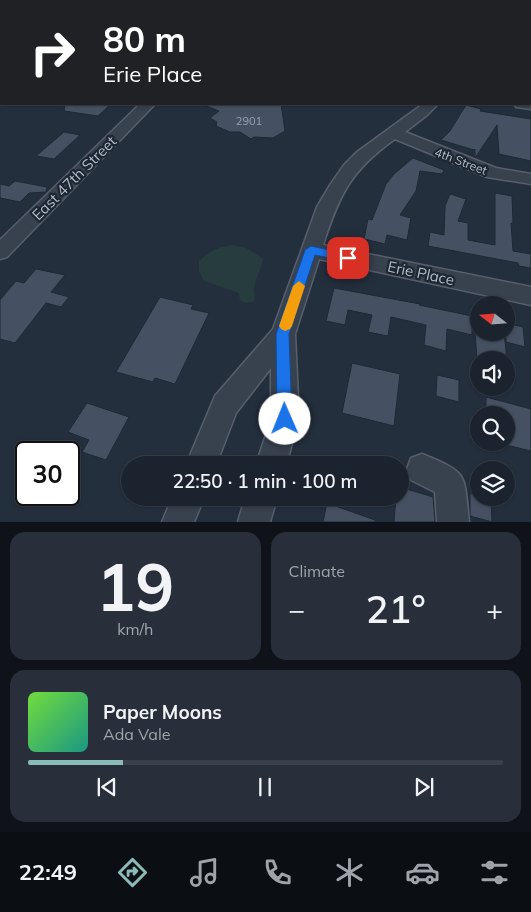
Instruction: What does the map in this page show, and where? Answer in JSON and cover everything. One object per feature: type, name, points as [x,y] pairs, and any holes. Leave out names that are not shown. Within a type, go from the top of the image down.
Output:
[{"type":"street","name":"East 47th Street","points":[[3,246],[147,105]]},
{"type":"street","points":[[274,456],[285,419],[283,334],[326,207],[336,188],[354,164],[431,105]]},
{"type":"street","name":"4th Street","points":[[394,133],[473,166],[531,179]]},
{"type":"street","name":"Erie Place","points":[[311,250],[531,296]]},
{"type":"street","points":[[205,456],[225,405],[283,334]]},
{"type":"street","points":[[422,469],[443,478],[450,485],[453,522]]},
{"type":"street","points":[[178,522],[185,506]]},
{"type":"street","points":[[254,522],[259,506]]},
{"type":"green space","points":[[233,245],[246,248],[263,258],[254,286],[254,302],[246,303],[240,300],[239,293],[204,281],[199,271],[199,261],[219,248]]},
{"type":"building","points":[[65,105],[110,105],[98,116],[64,111]]},
{"type":"building","points":[[204,105],[281,105],[285,131],[273,138],[254,137],[251,139],[240,132],[230,132],[216,126],[217,122],[210,118],[219,111]]},
{"type":"building","points":[[466,105],[481,109],[480,111],[531,119],[531,161],[499,154],[497,125],[475,158],[475,149],[441,140],[450,131]]},
{"type":"building","points":[[64,132],[80,135],[54,159],[36,156]]},
{"type":"building","points":[[413,158],[444,170],[442,174],[420,171],[416,191],[400,215],[411,218],[407,240],[387,235],[385,244],[364,239],[368,219],[372,220],[386,184],[394,174]]},
{"type":"building","points":[[15,181],[47,187],[46,192],[29,193],[20,202],[0,198],[0,184],[9,186]]},
{"type":"building","points":[[495,193],[512,196],[513,251],[531,254],[531,268],[519,266],[518,263],[428,246],[430,232],[444,235],[445,206],[450,194],[466,199],[458,221],[468,223],[468,240],[495,245]]},
{"type":"building","points":[[36,269],[65,275],[51,292],[69,297],[61,307],[46,303],[15,343],[0,339],[0,300],[16,281],[24,283]]},
{"type":"building","points":[[334,288],[470,316],[470,335],[447,329],[446,351],[424,345],[426,325],[391,317],[388,336],[368,332],[372,315],[348,310],[345,325],[326,321]]},
{"type":"building","points":[[160,297],[193,305],[191,309],[209,313],[175,384],[155,378],[153,382],[116,372]]},
{"type":"building","points":[[515,325],[523,327],[525,347],[506,342],[515,341]]},
{"type":"building","points":[[476,341],[505,341],[506,351],[476,351]]},
{"type":"building","points":[[352,363],[400,374],[394,426],[342,413]]},
{"type":"building","points":[[437,375],[459,380],[459,402],[436,396]]},
{"type":"building","points":[[486,397],[531,409],[531,451],[515,447],[515,406],[486,406]]},
{"type":"building","points":[[87,403],[129,417],[106,460],[82,452],[89,440],[68,432]]},
{"type":"building","points":[[409,490],[433,497],[435,522],[394,522],[395,506],[409,506]]},
{"type":"building","points":[[326,506],[335,506],[375,520],[375,522],[323,522]]},
{"type":"building","points":[[470,506],[491,506],[492,522],[470,516]]},
{"type":"slow traffic","points":[[285,326],[299,286]]},
{"type":"route","points":[[285,419],[283,334],[311,250],[348,258]]}]
